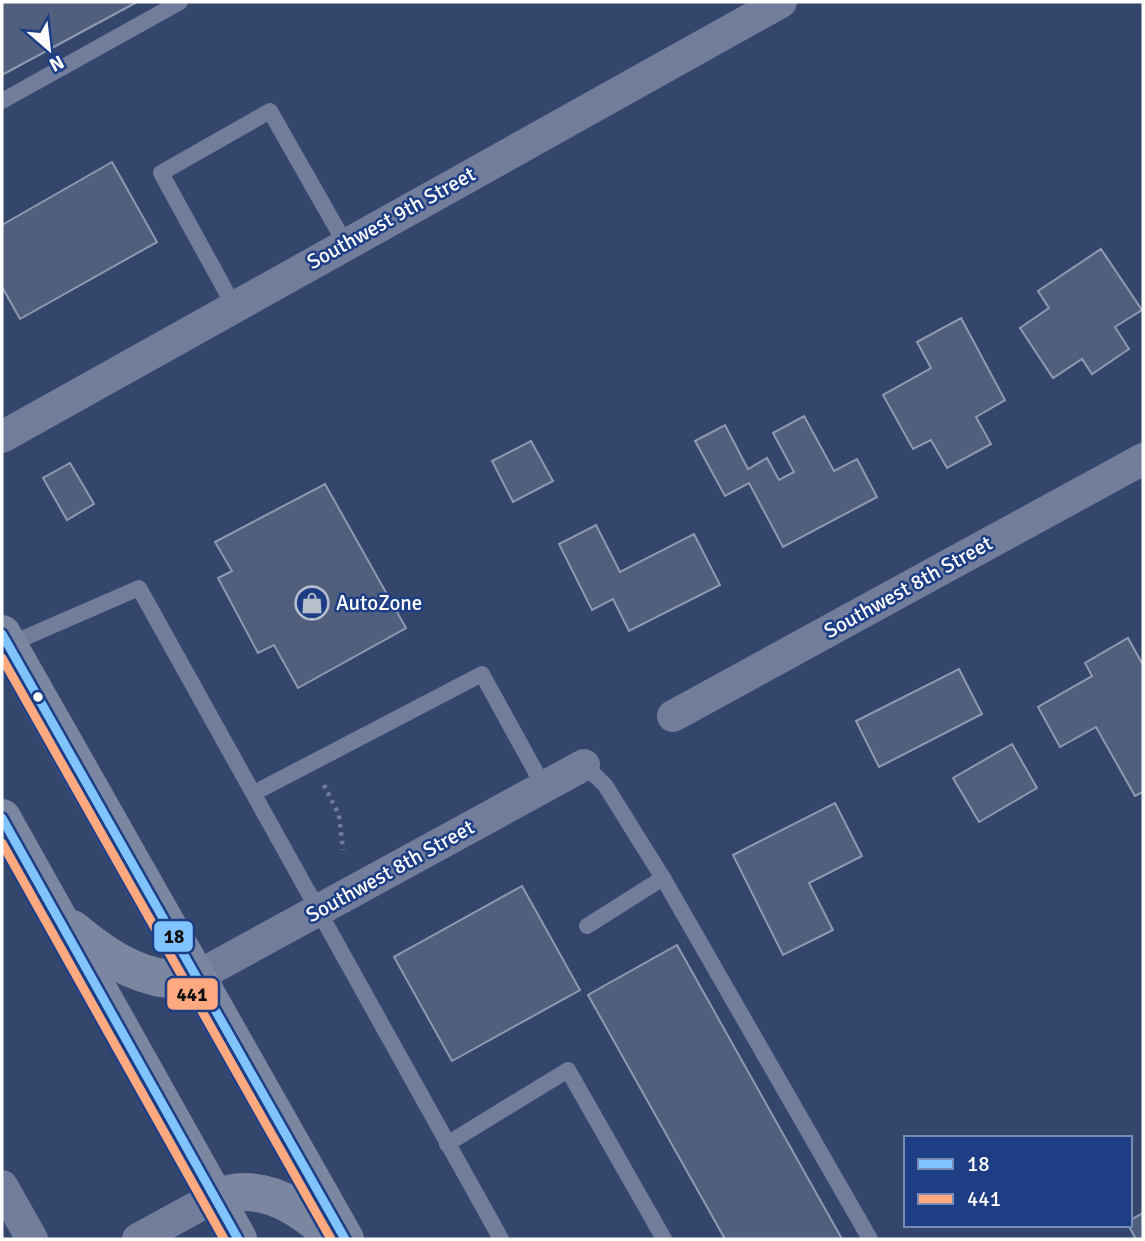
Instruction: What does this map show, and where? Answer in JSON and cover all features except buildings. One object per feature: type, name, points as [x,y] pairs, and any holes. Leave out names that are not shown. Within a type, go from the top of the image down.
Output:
[{"type":"main road","points":[[5,639],[345,1239]]},
{"type":"main road","points":[[2,818],[238,1239]]},
{"type":"main road","points":[[59,919],[104,955],[134,969],[168,979],[196,978]]},
{"type":"main road","points":[[215,1197],[242,1192],[272,1196],[306,1212],[337,1239]]},
{"type":"street","name":"Southwest 9th Street","points":[[2,437],[780,2]]},
{"type":"street","name":"Southwest 8th Street","points":[[673,716],[1143,458]]},
{"type":"street","name":"Southwest 8th Street","points":[[196,978],[584,765]]},
{"type":"street","points":[[2,1186],[32,1239]]},
{"type":"street","points":[[138,1239],[215,1197]]},
{"type":"lane","points":[[2,102],[180,2]]},
{"type":"lane","points":[[234,306],[161,173],[185,159],[270,111],[345,243]]},
{"type":"lane","points":[[5,639],[139,588],[501,1239]]},
{"type":"lane","points":[[254,793],[482,674],[544,787]]},
{"type":"lane","points":[[584,765],[605,785],[663,878],[870,1239]]},
{"type":"lane","points":[[587,926],[663,878]]},
{"type":"lane","points":[[447,1144],[568,1070],[664,1239]]},
{"type":"path","points":[[323,784],[339,815],[344,850]]},
{"type":"transit line","name":"18","points":[[2,634],[345,1239]]},
{"type":"transit line","name":"441","points":[[2,658],[331,1239]]},
{"type":"transit line","name":"18","points":[[2,818],[238,1239]]},
{"type":"transit line","name":"441","points":[[2,843],[224,1239]]},
{"type":"place","name":"AutoZone","points":[[312,603]]}]
